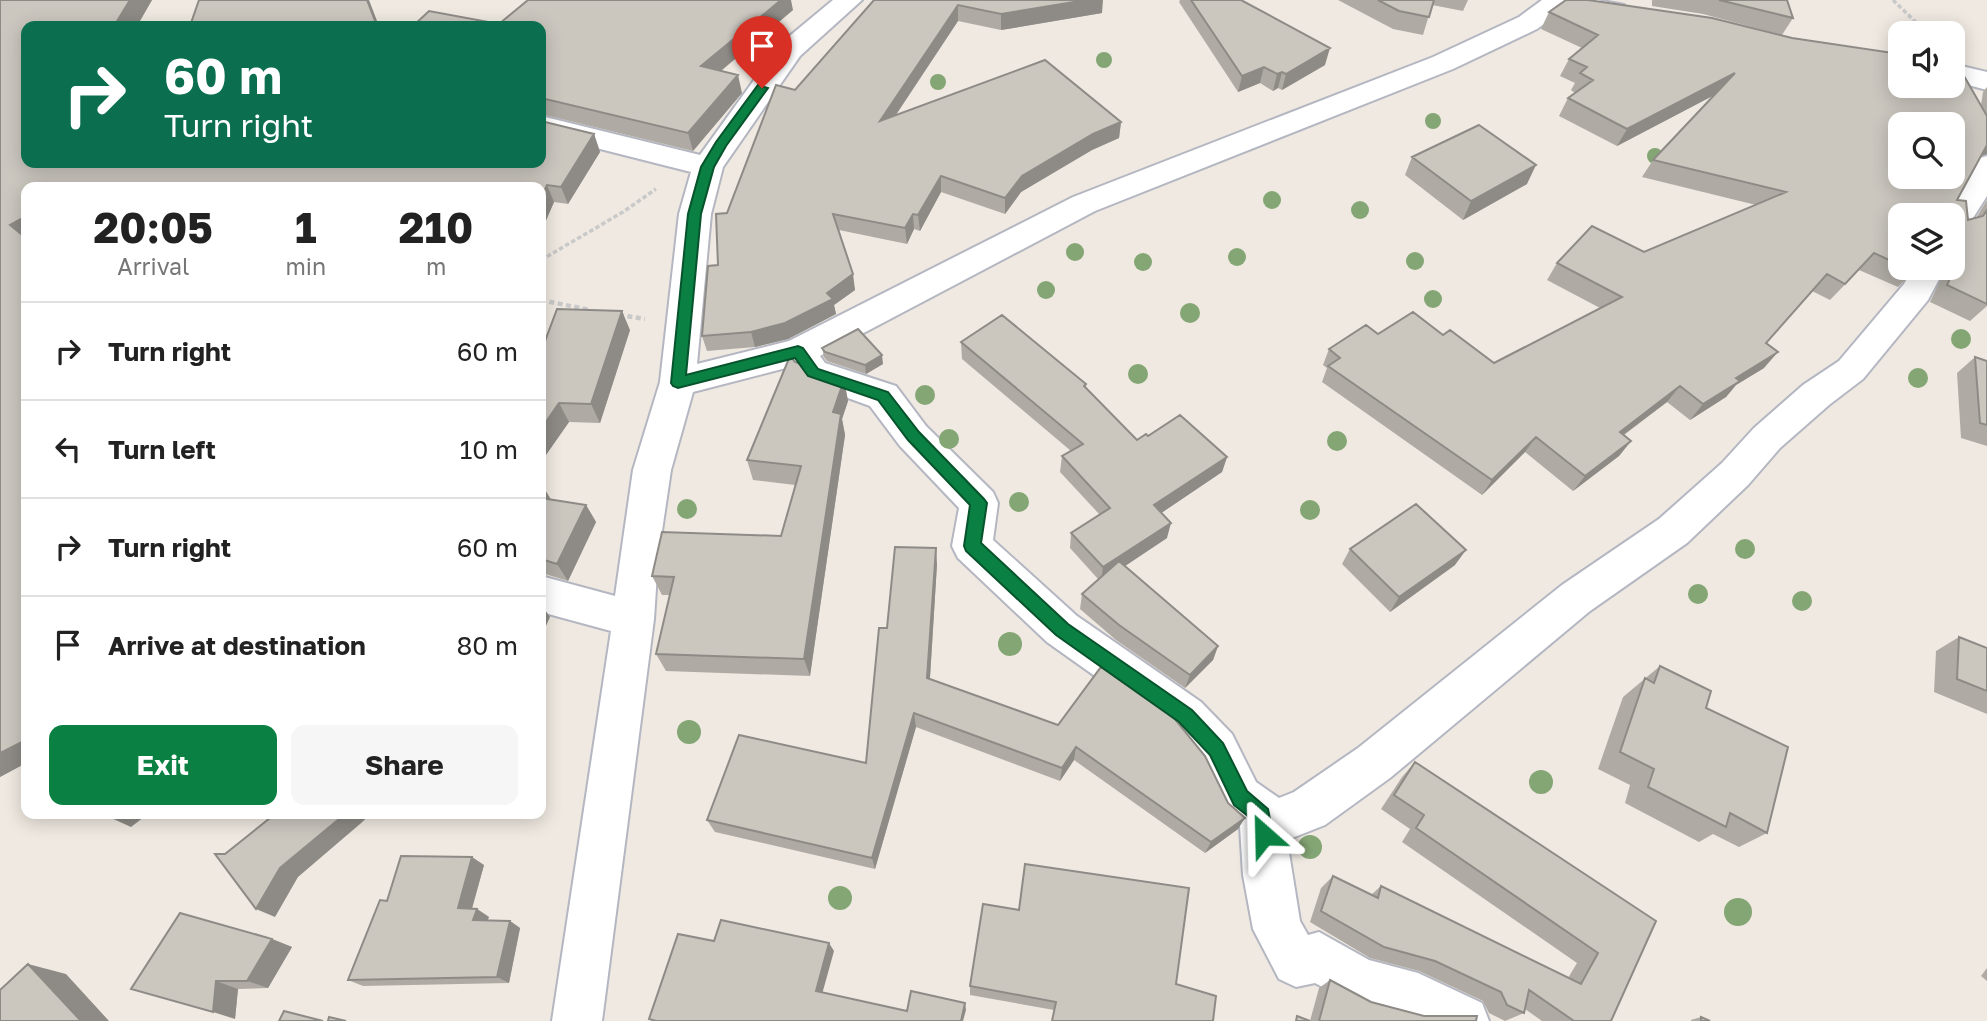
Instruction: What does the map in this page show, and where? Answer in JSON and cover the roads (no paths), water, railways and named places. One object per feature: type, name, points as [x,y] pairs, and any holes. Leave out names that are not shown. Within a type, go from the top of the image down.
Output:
[{"type":"street","points":[[577,1021],[633,619],[638,558],[652,470],[678,383],[699,165],[721,145],[790,50],[849,0]]},
{"type":"street","points":[[678,383],[798,352],[1084,204],[1443,63],[1528,23],[1556,1],[1637,14]]},
{"type":"street","points":[[1965,75],[1987,81]]},
{"type":"street","points":[[546,126],[699,165]]},
{"type":"street","points":[[1965,206],[1984,177],[1987,166]]},
{"type":"street","points":[[798,352],[813,372],[883,396],[913,436],[979,503],[972,546],[1062,629],[1186,716],[1216,749],[1240,798],[1262,815],[1279,821],[1309,809],[1374,763],[1576,598],[1673,531],[1735,474],[1767,438],[1816,395],[1851,370],[1916,292],[1922,280]]},
{"type":"street","points":[[546,595],[633,619]]},
{"type":"street","points":[[1262,815],[1267,875],[1277,929],[1296,962],[1319,957],[1359,982],[1418,998],[1464,1021]]}]
